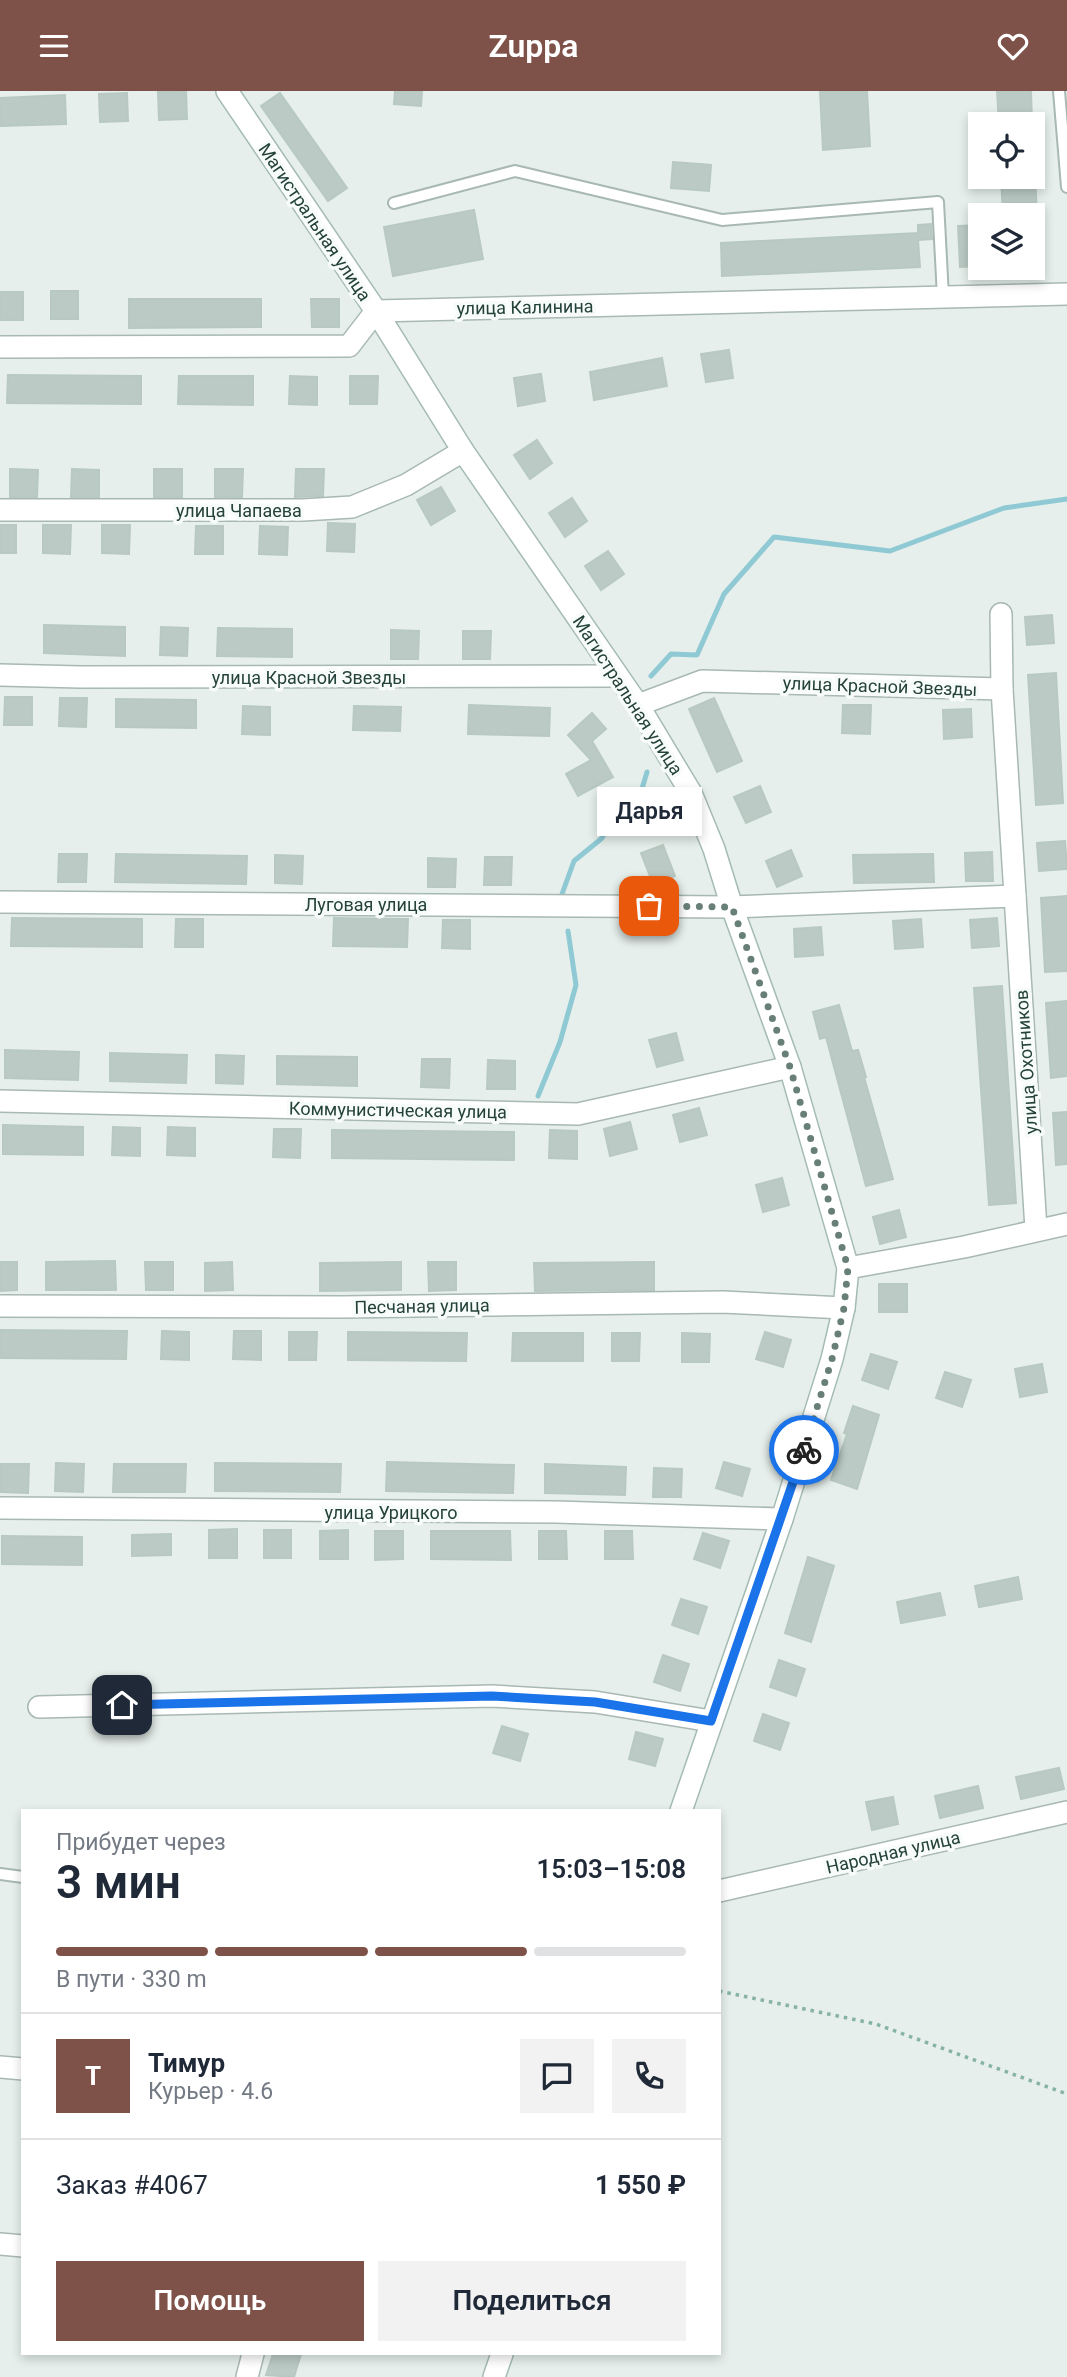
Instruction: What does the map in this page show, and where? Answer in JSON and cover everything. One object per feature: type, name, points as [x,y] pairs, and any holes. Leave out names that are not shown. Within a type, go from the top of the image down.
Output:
[{"type":"street","name":"Магистральная улица","points":[[227,91],[376,311],[464,451],[638,705],[691,793],[714,849],[790,1067],[848,1268],[844,1308],[832,1359],[782,1519],[682,1809]]},
{"type":"street","name":"улица Калинина","points":[[376,311],[1067,294]]},
{"type":"street","points":[[0,347],[349,346],[376,311]]},
{"type":"street","name":"улица Чапаева","points":[[0,510],[303,510],[352,507],[405,485],[464,451]]},
{"type":"street","name":"улица Охотников","points":[[1001,614],[1002,689],[1036,1229]]},
{"type":"street","name":"улица Красной Звезды","points":[[0,675],[617,676]]},
{"type":"street","name":"улица Красной Звезды","points":[[638,705],[702,681],[1002,689]]},
{"type":"street","points":[[732,907],[1015,896]]},
{"type":"street","name":"Луговая улица","points":[[0,902],[732,907]]},
{"type":"street","name":"Коммунистическая улица","points":[[0,1101],[578,1114],[790,1067]]},
{"type":"street","points":[[848,1268],[964,1247],[1067,1224]]},
{"type":"street","name":"Песчаная улица","points":[[0,1306],[343,1307],[723,1302],[844,1308]]},
{"type":"street","name":"улица Урицкого","points":[[0,1509],[556,1512],[782,1519]]},
{"type":"street","points":[[39,1707],[492,1696],[595,1702],[711,1721]]},
{"type":"street","name":"Народная улица","points":[[721,1891],[1067,1812]]},
{"type":"street","points":[[0,2067],[21,2069]]},
{"type":"street","points":[[0,2244],[21,2246]]},
{"type":"street","points":[[247,2377],[253,2355]]},
{"type":"street","points":[[494,2377],[502,2355]]},
{"type":"lane","points":[[1059,91],[1067,187]]},
{"type":"lane","points":[[394,203],[515,171],[722,220],[938,202],[943,297]]},
{"type":"lane","points":[[0,1874],[21,1877]]},
{"type":"path","points":[[721,1991],[876,2024],[1067,2094]]},
{"type":"building","points":[[186,91],[187,119],[159,120],[158,92]]},
{"type":"building","points":[[395,91],[422,91],[421,106],[394,104]]},
{"type":"building","points":[[820,91],[867,91],[870,146],[823,150]]},
{"type":"building","points":[[997,91],[1031,91],[1032,112],[998,112]]},
{"type":"building","points":[[127,93],[128,121],[100,122],[99,94]]},
{"type":"building","points":[[280,93],[347,188],[328,201],[261,106]]},
{"type":"building","points":[[65,95],[66,124],[0,126],[0,98]]},
{"type":"building","points":[[673,162],[711,165],[709,191],[671,188]]},
{"type":"building","points":[[1002,189],[1036,189],[1036,203],[1002,203]]},
{"type":"building","points":[[474,210],[483,259],[393,276],[384,227]]},
{"type":"building","points":[[931,224],[932,239],[918,240],[920,267],[722,276],[721,243],[918,233],[918,225]]},
{"type":"building","points":[[958,226],[968,226],[968,267],[960,267]]},
{"type":"building","points":[[51,291],[78,291],[78,319],[51,319]]},
{"type":"building","points":[[0,292],[23,292],[23,320],[0,320]]},
{"type":"building","points":[[129,299],[261,299],[261,327],[129,328]]},
{"type":"building","points":[[311,299],[339,299],[339,327],[312,327]]},
{"type":"building","points":[[729,350],[733,378],[706,382],[701,354]]},
{"type":"building","points":[[662,358],[667,386],[594,400],[590,372]]},
{"type":"building","points":[[541,374],[545,401],[518,406],[514,378]]},
{"type":"building","points":[[8,375],[141,376],[141,404],[7,403]]},
{"type":"building","points":[[179,376],[253,376],[253,405],[178,404]]},
{"type":"building","points":[[290,376],[317,377],[317,405],[289,404]]},
{"type":"building","points":[[350,376],[378,376],[377,404],[350,404]]},
{"type":"building","points":[[537,440],[552,463],[530,479],[514,455]]},
{"type":"building","points":[[10,469],[38,470],[37,497],[10,497]]},
{"type":"building","points":[[72,469],[99,470],[99,497],[71,497]]},
{"type":"building","points":[[154,469],[182,469],[182,497],[154,497]]},
{"type":"building","points":[[215,469],[243,469],[242,497],[215,497]]},
{"type":"building","points":[[296,469],[324,469],[323,496],[295,497]]},
{"type":"building","points":[[441,487],[455,511],[431,525],[417,500]]},
{"type":"building","points":[[572,498],[587,521],[565,537],[549,513]]},
{"type":"building","points":[[328,523],[355,524],[354,552],[327,551]]},
{"type":"building","points":[[0,525],[16,525],[16,553],[0,553]]},
{"type":"building","points":[[43,525],[71,525],[70,554],[43,553]]},
{"type":"building","points":[[102,525],[130,525],[129,554],[102,553]]},
{"type":"building","points":[[196,526],[223,526],[223,554],[195,554]]},
{"type":"building","points":[[260,526],[288,527],[287,555],[259,554]]},
{"type":"building","points":[[608,551],[624,574],[601,590],[585,566]]},
{"type":"building","points":[[1052,615],[1054,643],[1027,645],[1025,617]]},
{"type":"building","points":[[44,625],[125,627],[125,656],[44,653]]},
{"type":"building","points":[[161,627],[188,628],[187,656],[160,655]]},
{"type":"building","points":[[218,628],[292,629],[292,657],[217,656]]},
{"type":"building","points":[[391,630],[419,631],[418,659],[391,659]]},
{"type":"building","points":[[463,631],[491,631],[490,659],[463,659]]},
{"type":"building","points":[[1056,673],[1063,803],[1036,805],[1028,675]]},
{"type":"building","points":[[5,697],[32,697],[32,725],[4,725]]},
{"type":"building","points":[[60,698],[87,698],[86,727],[59,726]]},
{"type":"building","points":[[714,698],[742,761],[717,772],[689,709]]},
{"type":"building","points":[[116,699],[196,700],[196,728],[116,727]]},
{"type":"building","points":[[469,705],[550,708],[549,736],[468,734]]},
{"type":"building","points":[[843,705],[871,705],[870,734],[842,733]]},
{"type":"building","points":[[243,706],[270,707],[270,735],[242,734]]},
{"type":"building","points":[[354,706],[401,707],[400,731],[353,730]]},
{"type":"building","points":[[971,709],[972,737],[944,739],[943,710]]},
{"type":"building","points":[[592,713],[606,729],[592,741],[613,777],[578,796],[566,774],[591,760],[568,735]]},
{"type":"building","points":[[760,786],[771,812],[746,823],[734,797]]},
{"type":"building","points":[[1065,841],[1067,869],[1039,871],[1037,843]]},
{"type":"building","points":[[663,845],[675,876],[653,884],[641,853]]},
{"type":"building","points":[[791,850],[802,876],[777,887],[766,861]]},
{"type":"building","points":[[992,852],[993,881],[966,881],[965,853]]},
{"type":"building","points":[[59,854],[87,854],[86,882],[58,882]]},
{"type":"building","points":[[116,854],[247,856],[246,884],[115,882]]},
{"type":"building","points":[[933,854],[934,882],[854,883],[853,855]]},
{"type":"building","points":[[275,855],[303,856],[302,884],[275,883]]},
{"type":"building","points":[[485,857],[512,857],[511,885],[484,885]]},
{"type":"building","points":[[428,858],[456,859],[455,887],[428,887]]},
{"type":"building","points":[[1067,896],[1067,971],[1045,972],[1041,898]]},
{"type":"building","points":[[12,918],[142,919],[142,947],[11,946]]},
{"type":"building","points":[[334,918],[408,919],[407,947],[333,946]]},
{"type":"building","points":[[997,918],[999,946],[972,948],[970,920]]},
{"type":"building","points":[[176,919],[203,919],[203,947],[175,947]]},
{"type":"building","points":[[921,919],[923,947],[895,949],[893,921]]},
{"type":"building","points":[[443,920],[470,920],[470,949],[442,948]]},
{"type":"building","points":[[821,927],[823,955],[795,957],[794,929]]},
{"type":"building","points":[[1002,986],[1016,1203],[989,1205],[974,988]]},
{"type":"building","points":[[1067,1001],[1067,1076],[1051,1078],[1046,1003]]},
{"type":"building","points":[[839,1005],[852,1051],[858,1050],[893,1179],[866,1186],[826,1037],[820,1039],[813,1012]]},
{"type":"building","points":[[676,1033],[683,1060],[657,1067],[649,1040]]},
{"type":"building","points":[[5,1050],[79,1052],[78,1080],[5,1078]]},
{"type":"building","points":[[110,1053],[187,1055],[186,1083],[110,1081]]},
{"type":"building","points":[[216,1055],[244,1056],[243,1084],[216,1083]]},
{"type":"building","points":[[277,1056],[357,1057],[357,1086],[277,1084]]},
{"type":"building","points":[[422,1059],[450,1059],[449,1088],[421,1087]]},
{"type":"building","points":[[488,1060],[515,1061],[515,1089],[487,1089]]},
{"type":"building","points":[[699,1108],[707,1135],[680,1142],[673,1115]]},
{"type":"building","points":[[1067,1112],[1067,1164],[1056,1165],[1053,1113]]},
{"type":"building","points":[[630,1122],[637,1149],[610,1156],[604,1129]]},
{"type":"building","points":[[3,1125],[83,1127],[83,1155],[3,1154]]},
{"type":"building","points":[[113,1127],[140,1128],[140,1156],[112,1155]]},
{"type":"building","points":[[168,1127],[195,1128],[195,1156],[167,1155]]},
{"type":"building","points":[[274,1129],[301,1129],[300,1158],[273,1157]]},
{"type":"building","points":[[332,1130],[514,1132],[514,1160],[332,1158]]},
{"type":"building","points":[[550,1130],[577,1131],[577,1159],[549,1158]]},
{"type":"building","points":[[782,1178],[789,1205],[763,1212],[756,1185]]},
{"type":"building","points":[[899,1210],[906,1237],[880,1244],[873,1217]]},
{"type":"building","points":[[115,1261],[116,1290],[46,1290],[46,1262]]},
{"type":"building","points":[[0,1262],[17,1262],[17,1290],[0,1291]]},
{"type":"building","points":[[145,1262],[173,1262],[173,1290],[146,1290]]},
{"type":"building","points":[[232,1262],[233,1290],[205,1291],[205,1263]]},
{"type":"building","points":[[401,1262],[401,1290],[320,1291],[320,1263]]},
{"type":"building","points":[[428,1262],[456,1262],[456,1290],[429,1291]]},
{"type":"building","points":[[654,1262],[654,1290],[535,1291],[534,1263]]},
{"type":"building","points":[[879,1284],[907,1284],[907,1312],[879,1312]]},
{"type":"building","points":[[0,1330],[127,1331],[126,1359],[0,1358]]},
{"type":"building","points":[[162,1331],[189,1332],[189,1360],[161,1359]]},
{"type":"building","points":[[234,1331],[261,1331],[261,1360],[233,1359]]},
{"type":"building","points":[[289,1332],[317,1332],[316,1360],[289,1360]]},
{"type":"building","points":[[348,1332],[467,1333],[466,1361],[348,1360]]},
{"type":"building","points":[[765,1332],[791,1340],[783,1367],[756,1359]]},
{"type":"building","points":[[513,1333],[583,1333],[583,1361],[512,1361]]},
{"type":"building","points":[[612,1333],[640,1333],[639,1361],[612,1361]]},
{"type":"building","points":[[682,1333],[710,1334],[709,1362],[682,1362]]},
{"type":"building","points":[[871,1354],[897,1362],[888,1389],[862,1380]]},
{"type":"building","points":[[1042,1364],[1047,1392],[1020,1397],[1015,1369]]},
{"type":"building","points":[[945,1372],[971,1380],[962,1407],[936,1398]]},
{"type":"building","points":[[853,1406],[879,1415],[857,1489],[831,1480],[847,1434],[844,1433]]},
{"type":"building","points":[[387,1462],[514,1465],[513,1493],[386,1491]]},
{"type":"building","points":[[724,1462],[750,1469],[742,1496],[716,1488]]},
{"type":"building","points":[[56,1463],[84,1464],[83,1492],[55,1491]]},
{"type":"building","points":[[215,1463],[341,1464],[340,1492],[215,1491]]},
{"type":"building","points":[[1,1464],[29,1464],[28,1493],[1,1492]]},
{"type":"building","points":[[114,1464],[186,1464],[185,1492],[113,1492]]},
{"type":"building","points":[[545,1464],[626,1467],[625,1495],[545,1493]]},
{"type":"building","points":[[654,1468],[682,1469],[681,1497],[653,1497]]},
{"type":"building","points":[[237,1529],[237,1558],[209,1558],[209,1530]]},
{"type":"building","points":[[264,1530],[291,1530],[291,1558],[264,1558]]},
{"type":"building","points":[[348,1530],[348,1559],[320,1559],[320,1531]]},
{"type":"building","points":[[375,1531],[403,1531],[403,1559],[375,1560]]},
{"type":"building","points":[[431,1531],[510,1531],[511,1560],[431,1559]]},
{"type":"building","points":[[539,1531],[566,1531],[567,1559],[539,1559]]},
{"type":"building","points":[[605,1531],[632,1531],[633,1559],[605,1559]]},
{"type":"building","points":[[703,1533],[729,1541],[720,1568],[694,1559]]},
{"type":"building","points":[[171,1534],[171,1555],[132,1556],[132,1535]]},
{"type":"building","points":[[2,1536],[82,1537],[82,1565],[2,1564]]},
{"type":"building","points":[[808,1557],[834,1566],[811,1642],[785,1633]]},
{"type":"building","points":[[1018,1577],[1022,1599],[979,1607],[975,1586]]},
{"type":"building","points":[[940,1593],[945,1615],[901,1623],[897,1602]]},
{"type":"building","points":[[681,1599],[707,1607],[698,1634],[672,1625]]},
{"type":"building","points":[[663,1655],[689,1664],[680,1691],[654,1682]]},
{"type":"building","points":[[779,1660],[805,1669],[796,1696],[770,1687]]},
{"type":"building","points":[[763,1714],[789,1723],[780,1750],[754,1741]]},
{"type":"building","points":[[502,1726],[528,1734],[520,1761],[493,1753]]},
{"type":"building","points":[[636,1732],[663,1739],[655,1766],[629,1759]]},
{"type":"building","points":[[1059,1768],[1064,1789],[1021,1799],[1016,1777]]},
{"type":"building","points":[[978,1786],[983,1808],[940,1818],[935,1796]]},
{"type":"building","points":[[893,1797],[898,1824],[872,1830],[866,1802]]},
{"type":"building","points":[[273,2355],[301,2355],[294,2377],[266,2375]]},
{"type":"waterway","points":[[651,676],[671,654],[697,655],[724,594],[774,537],[890,551],[1004,508],[1067,499]]},
{"type":"waterway","points":[[562,894],[574,861],[601,839],[619,812],[641,792],[647,772]]},
{"type":"waterway","points":[[538,1096],[560,1042],[576,985],[568,931]]},
{"type":"way so far","points":[[649,906],[732,907],[790,1067],[848,1268],[844,1308],[832,1359],[804,1450]]},
{"type":"place","name":"Дарья","points":[[649,906]]},
{"type":"route","points":[[122,1705],[492,1696],[595,1702],[711,1721],[804,1450]]}]
